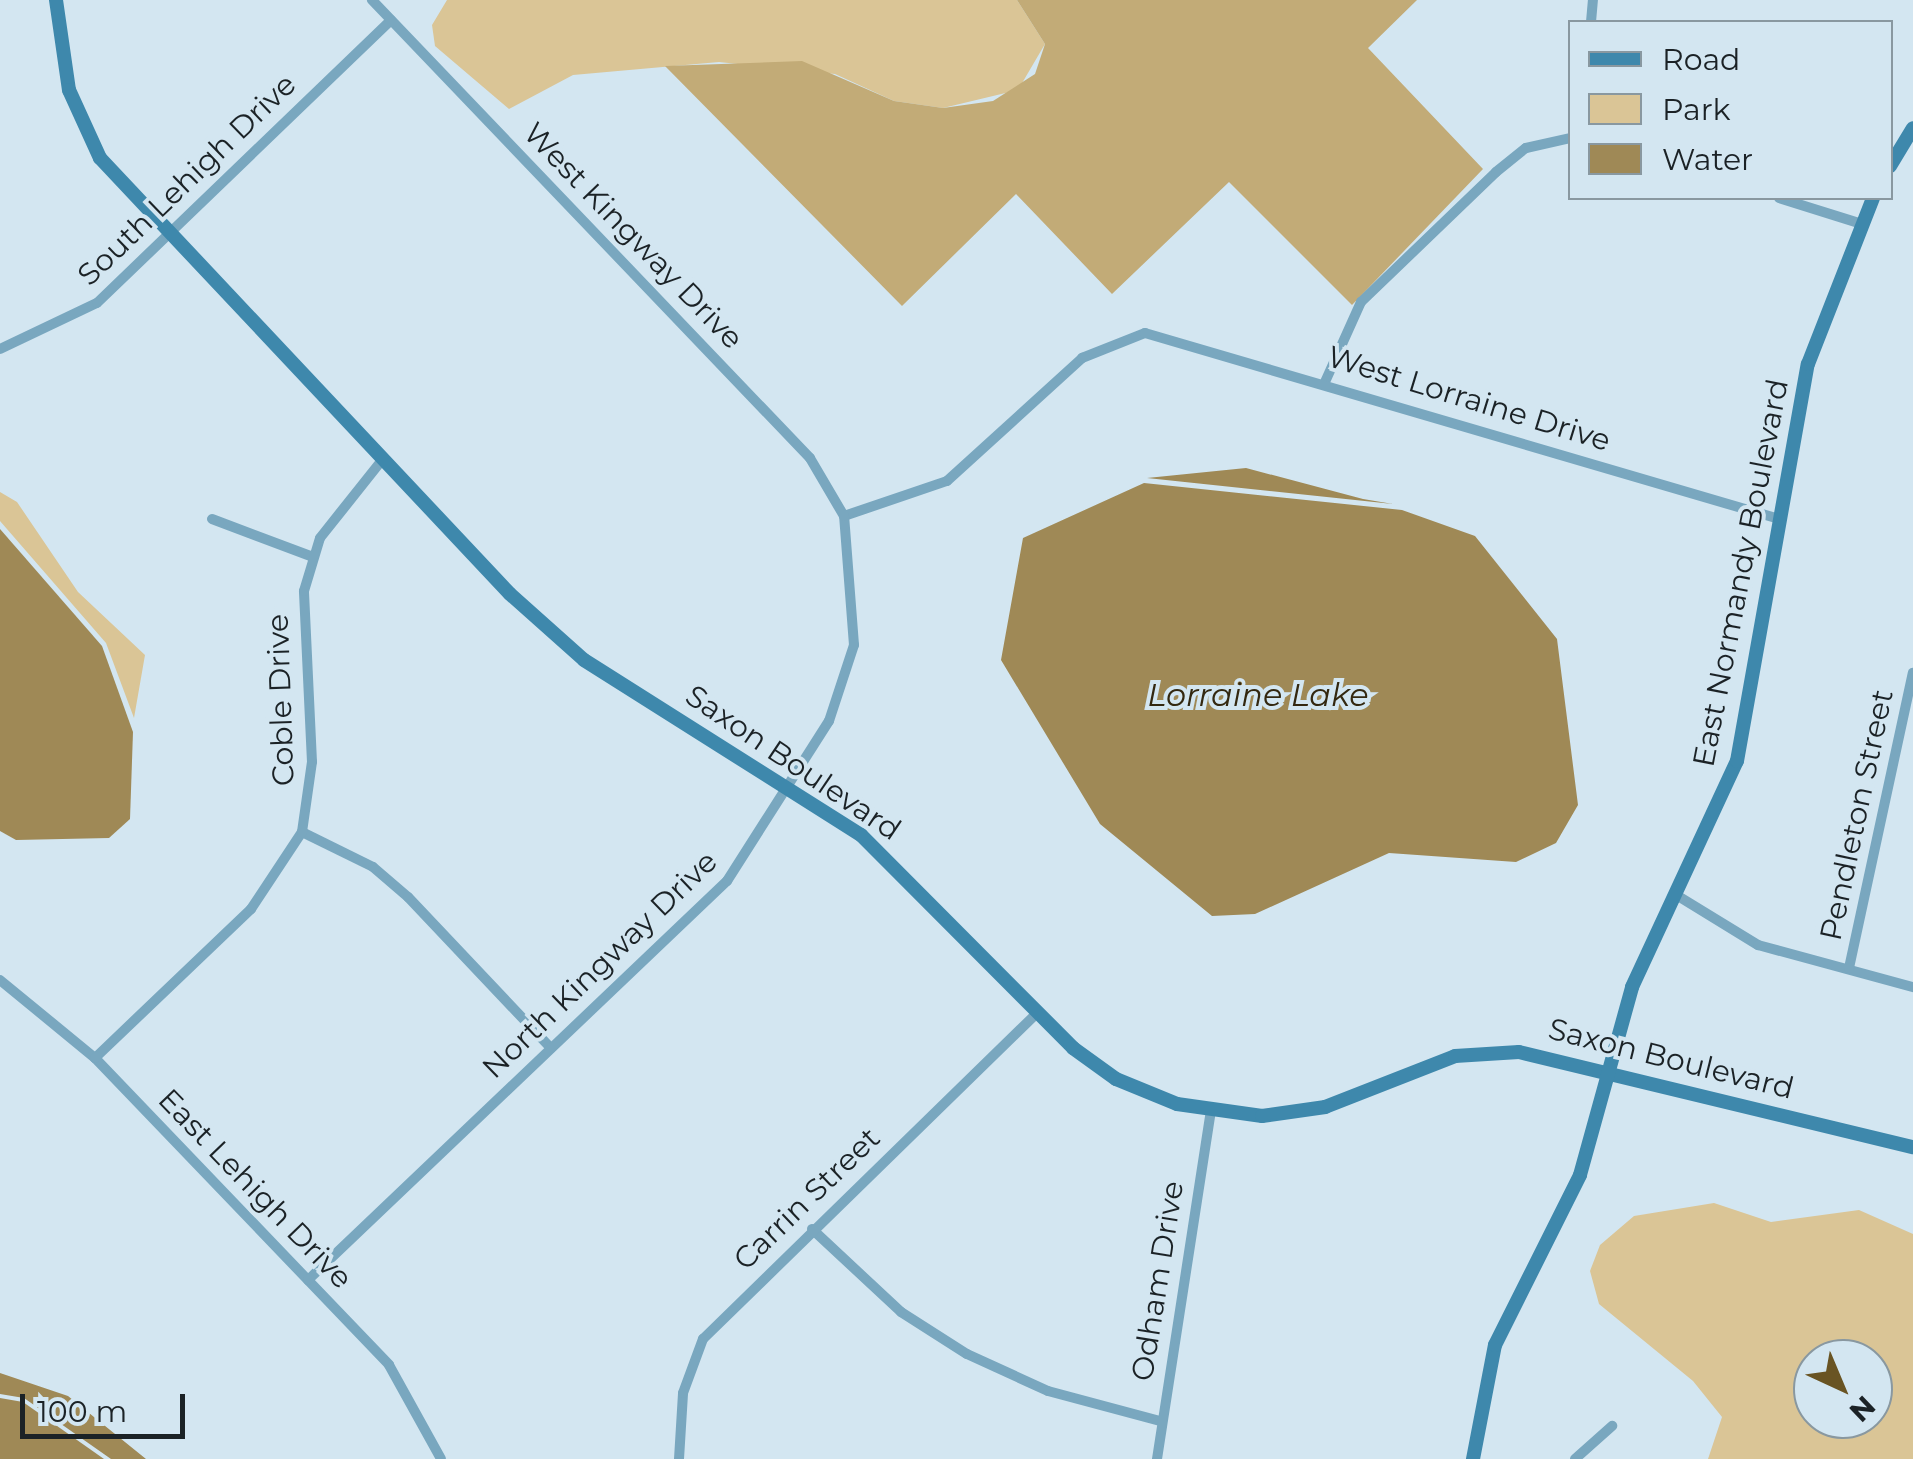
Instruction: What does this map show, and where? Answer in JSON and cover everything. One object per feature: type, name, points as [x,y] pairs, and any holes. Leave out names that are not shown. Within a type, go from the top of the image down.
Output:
[{"type":"main road","name":"Saxon Boulevard","points":[[56,0],[81,122],[167,237],[382,460],[584,660],[878,848],[1038,1012],[1116,1079],[1211,1112],[1323,1108],[1411,1070],[1490,1052],[1608,1070],[1913,1147]]},
{"type":"main road","points":[[1893,161],[1913,128]]},
{"type":"main road","name":"East Normandy Boulevard","points":[[1474,1459],[1496,1346],[1580,1174],[1632,987],[1678,896],[1737,761],[1808,364],[1858,223],[1872,200]]},
{"type":"street","name":"West Kingway Drive","points":[[372,0],[810,458],[844,516]]},
{"type":"street","name":"South Lehigh Drive","points":[[0,349],[73,319],[167,237],[391,20]]},
{"type":"street","points":[[1325,382],[1361,302],[1526,148],[1568,138]]},
{"type":"street","points":[[1785,200],[1858,223]]},
{"type":"street","name":"West Lorraine Drive","points":[[844,516],[947,481],[1082,358],[1145,333],[1325,382],[1779,518]]},
{"type":"street","name":"Coble Drive","points":[[95,1058],[251,908],[302,832],[312,762],[299,623],[313,558],[349,493],[382,460]]},
{"type":"street","name":"North Kingway Drive","points":[[308,1280],[721,887],[789,788],[851,673],[844,516]]},
{"type":"street","points":[[212,519],[313,558]]},
{"type":"street","name":"Pendleton Street","points":[[1849,968],[1913,673]]},
{"type":"street","points":[[302,832],[373,867],[408,897],[550,1048]]},
{"type":"street","points":[[1678,896],[1758,944],[1913,987]]},
{"type":"street","name":"East Lehigh Drive","points":[[0,980],[95,1058],[308,1280],[411,1392],[441,1459]]},
{"type":"street","name":"Carrin Street","points":[[680,1459],[683,1393],[703,1338],[1038,1012]]},
{"type":"street","name":"Odham Drive","points":[[1157,1459],[1211,1112]]},
{"type":"street","points":[[812,1228],[901,1312],[967,1354],[1048,1390],[1160,1421]]},
{"type":"street","points":[[1576,1459],[1612,1426]]},
{"type":"green space","points":[[447,0],[1017,0],[1045,44],[1018,90],[943,108],[894,101],[835,74],[719,62],[573,75],[509,109],[435,46],[432,25]]},
{"type":"green space","points":[[0,492],[17,502],[78,592],[145,655],[134,718],[106,643],[0,521]]},
{"type":"green space","points":[[1714,1203],[1771,1222],[1859,1210],[1913,1234],[1913,1459],[1708,1459],[1722,1417],[1693,1381],[1599,1304],[1590,1271],[1600,1245],[1634,1216]]},
{"type":"shaded area","points":[[1017,0],[1417,0],[1368,48],[1483,169],[1352,305],[1229,182],[1112,294],[1016,194],[902,306],[665,66],[802,61],[894,101],[943,108],[993,101],[1035,74],[1045,44]]},
{"type":"water","points":[[1246,468],[1363,499],[1393,504],[1147,478]]},
{"type":"water","name":"Lorraine Lake","points":[[1144,483],[1402,510],[1475,536],[1557,639],[1578,805],[1556,843],[1516,862],[1389,853],[1255,914],[1212,916],[1100,824],[1001,660],[1023,538]]},
{"type":"water","points":[[0,529],[102,646],[133,732],[130,819],[109,838],[16,840],[0,831]]},
{"type":"water","points":[[0,1373],[68,1396],[146,1459],[111,1459],[24,1398],[0,1394]]},
{"type":"water","points":[[0,1398],[23,1402],[104,1459],[0,1459]]}]
